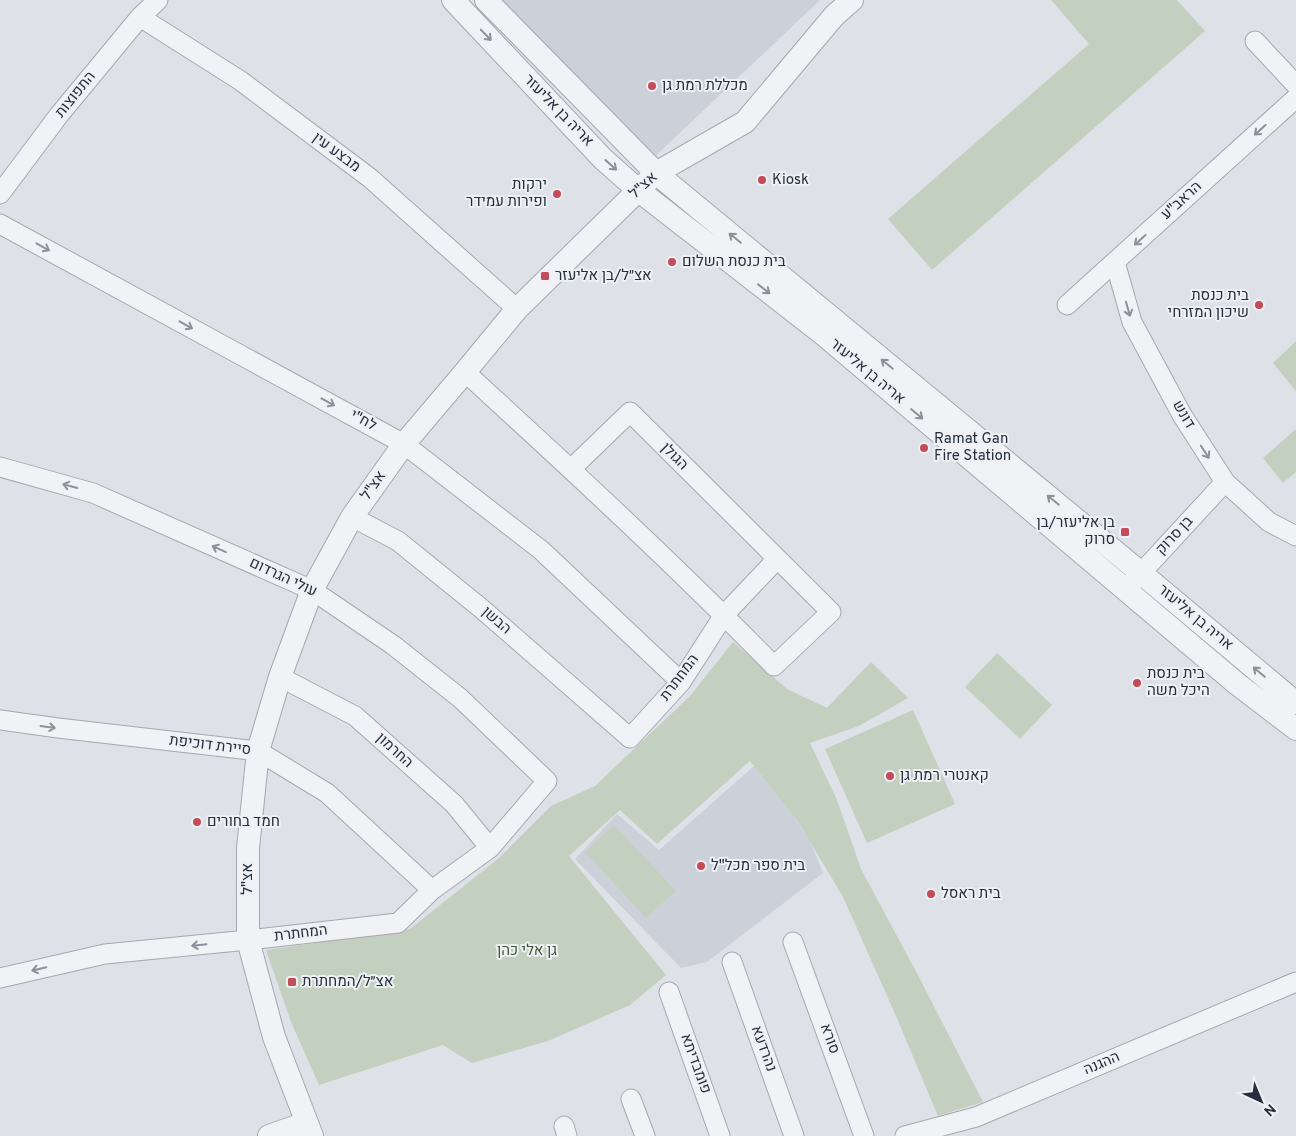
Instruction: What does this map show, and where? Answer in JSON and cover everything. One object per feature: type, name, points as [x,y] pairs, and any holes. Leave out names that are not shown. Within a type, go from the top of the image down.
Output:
[{"type":"street","name":"התפוצות","points":[[0,194],[59,116],[140,17],[158,0]]},
{"type":"street","name":"אריה בן אליעזר","points":[[452,0],[603,159],[638,190],[823,334],[1236,683],[1296,729]]},
{"type":"street","name":"אריה בן אליעזר","points":[[486,0],[656,174],[1296,703]]},
{"type":"street","name":"אצ\"ל","points":[[309,1129],[274,1037],[248,940],[248,848],[258,751],[280,677],[312,590],[352,517],[404,444],[517,309],[656,174],[745,122],[834,16],[852,0]]},
{"type":"street","name":"מבצע עין","points":[[140,17],[241,81],[370,178],[517,309]]},
{"type":"street","points":[[1255,41],[1296,85]]},
{"type":"street","name":"הראב\"ע","points":[[1067,305],[1296,98]]},
{"type":"street","name":"לח\"י","points":[[0,224],[404,444],[541,550],[681,682]]},
{"type":"street","name":"דונש","points":[[1115,262],[1132,322],[1182,415],[1225,482],[1269,522],[1296,536]]},
{"type":"street","points":[[465,372],[571,469],[724,615],[777,559]]},
{"type":"street","name":"הגולן","points":[[571,469],[630,412],[830,612],[774,666],[724,615]]},
{"type":"street","name":"עולי הגרדום","points":[[0,467],[93,493],[312,590],[393,646],[460,698],[547,781]]},
{"type":"street","name":"בן סרוק","points":[[1125,589],[1225,482]]},
{"type":"street","name":"הבשן","points":[[352,517],[398,540],[482,609],[630,738]]},
{"type":"street","name":"המחתרת","points":[[630,738],[681,682],[724,615]]},
{"type":"street","name":"החרמון","points":[[280,677],[355,716],[454,804],[490,848]]},
{"type":"street","name":"סיירת דוכיפת","points":[[0,720],[258,751],[327,793],[432,890]]},
{"type":"street","name":"המחתרת","points":[[0,978],[105,954],[248,940],[398,922],[432,890],[490,848],[547,781]]},
{"type":"street","name":"סורא","points":[[793,942],[864,1136]]},
{"type":"street","name":"נהרדעא","points":[[732,962],[794,1136]]},
{"type":"street","name":"ההגנה","points":[[905,1136],[976,1117],[1296,982]]},
{"type":"street","name":"פומבדיתא","points":[[669,992],[720,1136]]},
{"type":"street","points":[[631,1099],[645,1136]]},
{"type":"street","points":[[269,1136],[309,1129]]},
{"type":"shaded area","name":"מכללת רמת גן","points":[[496,0],[820,0],[647,164]]},
{"type":"shaded area","name":"בית ספר מכל\"ל","points":[[754,766],[793,815],[810,841],[823,873],[707,962],[681,968],[575,859],[617,814],[659,850]]},
{"type":"green space","points":[[1051,0],[1177,0],[1205,31],[932,270],[888,219],[1089,44]]},
{"type":"green space","points":[[1296,341],[1296,391],[1273,363]]},
{"type":"green space","points":[[1296,429],[1296,472],[1283,483],[1263,458]]},
{"type":"green space","name":"גן אלי כהן","points":[[733,642],[787,689],[827,708],[871,662],[908,698],[859,726],[810,743],[837,800],[861,869],[983,1102],[938,1116],[843,897],[799,823],[750,761],[657,844],[620,810],[569,856],[666,975],[630,1005],[548,1041],[472,1063],[443,1045],[319,1085],[291,1022],[266,950],[410,929],[499,858],[551,806],[595,786],[690,696]]},
{"type":"green space","points":[[997,653],[1052,705],[1020,739],[965,687]]},
{"type":"green space","name":"קאנטרי רמת גן","points":[[913,710],[955,804],[867,843],[825,749]]},
{"type":"green space","points":[[614,825],[676,891],[646,918],[585,852]]},
{"type":"place","name":"מכללת רמת גן","points":[[652,86]]},
{"type":"place","name":"Kiosk","points":[[762,180]]},
{"type":"place","name":"ירקות ופירות עמידר","points":[[557,194]]},
{"type":"place","name":"בית כנסת השלום","points":[[672,262]]},
{"type":"place","name":"אצ״ל/בן אליעזר","points":[[545,276]]},
{"type":"place","name":"בית כנסת שיכון המזרחי","points":[[1259,305]]},
{"type":"place","name":"Ramat Gan Fire Station","points":[[924,448]]},
{"type":"place","name":"בן אליעזר/בן סרוק","points":[[1125,532]]},
{"type":"place","name":"בית כנסת היכל משה","points":[[1137,683]]},
{"type":"place","name":"קאנטרי רמת גן","points":[[890,776]]},
{"type":"place","name":"חמד בחורים","points":[[197,822]]},
{"type":"place","name":"בית ספר מכל\"ל","points":[[701,866]]},
{"type":"place","name":"בית ראסל","points":[[931,894]]},
{"type":"place","name":"אצ״ל/המחתרת","points":[[292,982]]}]
